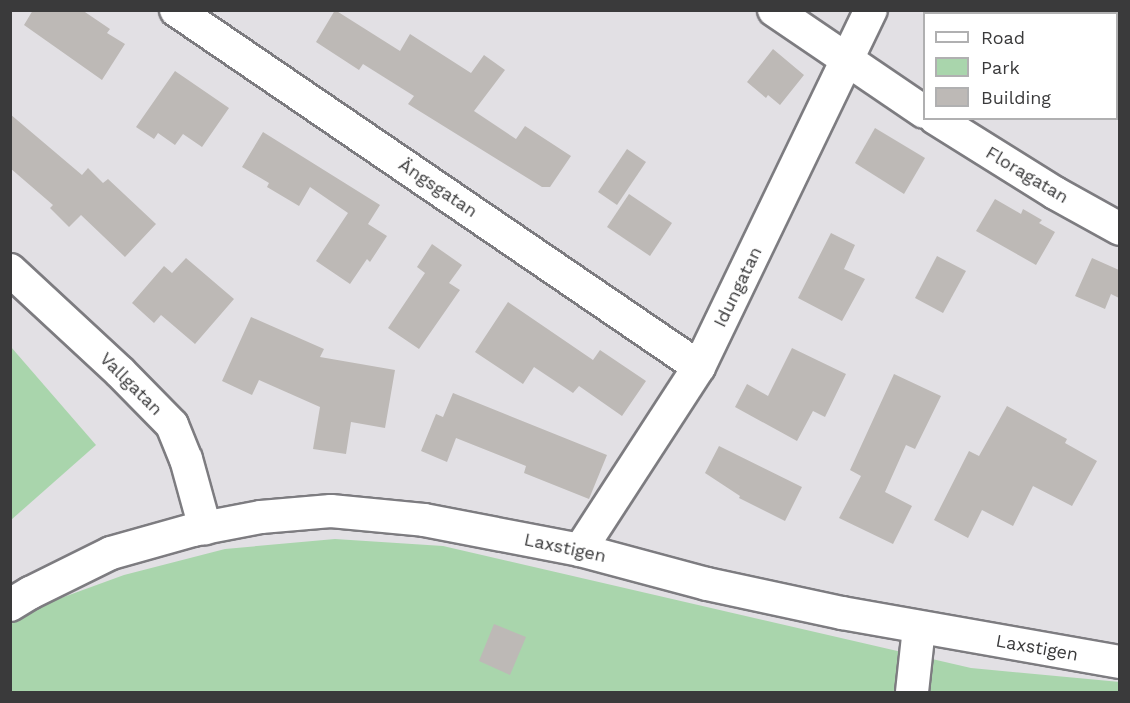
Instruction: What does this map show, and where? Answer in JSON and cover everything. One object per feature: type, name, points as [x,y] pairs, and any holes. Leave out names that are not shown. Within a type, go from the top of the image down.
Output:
[{"type":"street","name":"Ängsgatan","points":[[176,10],[699,367]]},
{"type":"street","points":[[774,10],[923,111]]},
{"type":"street","name":"Idungatan","points":[[580,550],[699,367],[871,10]]},
{"type":"street","name":"Floragatan","points":[[938,120],[1055,193],[1119,229]]},
{"type":"street","name":"Vallgatan","points":[[10,270],[120,372],[172,426],[186,459],[205,528]]},
{"type":"street","name":"Laxstigen","points":[[10,605],[111,553],[205,528],[261,517],[331,512],[424,519],[580,550],[707,584],[919,628],[1119,662]]},
{"type":"street","points":[[912,693],[919,628]]},
{"type":"green space","points":[[11,347],[96,445],[10,520]]},
{"type":"green space","points":[[335,539],[443,546],[971,668],[1120,682],[1119,692],[11,692],[11,624],[39,606],[124,575],[225,549]]},
{"type":"building","points":[[33,10],[82,10],[110,29],[107,33],[125,44],[102,80],[24,25]]},
{"type":"building","points":[[335,10],[400,51],[410,34],[471,73],[484,55],[505,70],[474,111],[516,139],[525,126],[571,156],[550,187],[542,187],[408,104],[414,96],[363,64],[359,70],[316,42]]},
{"type":"building","points":[[773,49],[804,75],[780,105],[768,95],[766,98],[747,82]]},
{"type":"building","points":[[175,71],[229,108],[202,147],[183,134],[175,145],[158,133],[154,139],[136,127]]},
{"type":"building","points":[[10,114],[82,175],[88,168],[103,183],[108,179],[156,224],[125,257],[81,215],[69,227],[50,208],[53,205],[10,168]]},
{"type":"building","points":[[875,128],[925,158],[904,194],[855,163]]},
{"type":"building","points":[[263,132],[380,205],[368,224],[387,236],[370,262],[367,259],[350,284],[316,261],[348,213],[310,187],[299,206],[267,187],[269,183],[242,167]]},
{"type":"building","points":[[627,149],[646,162],[617,205],[598,192]]},
{"type":"building","points":[[629,194],[672,223],[650,256],[607,227]]},
{"type":"building","points":[[995,199],[1021,214],[1023,209],[1042,220],[1039,223],[1055,232],[1036,265],[976,231]]},
{"type":"building","points":[[831,233],[855,245],[844,269],[865,279],[842,321],[798,298]]},
{"type":"building","points":[[432,244],[462,265],[449,283],[460,290],[419,349],[388,328],[425,273],[417,267]]},
{"type":"building","points":[[937,256],[966,271],[943,313],[915,298]]},
{"type":"building","points":[[186,258],[234,299],[195,344],[161,315],[154,323],[132,303],[164,266],[172,273]]},
{"type":"building","points":[[1092,258],[1119,270],[1119,298],[1111,294],[1105,309],[1075,296]]},
{"type":"building","points":[[508,302],[593,360],[600,350],[646,381],[622,416],[579,386],[573,393],[534,367],[523,384],[475,352]]},
{"type":"building","points":[[251,317],[324,349],[320,357],[395,370],[385,428],[351,422],[346,454],[313,449],[320,407],[259,380],[252,395],[222,381]]},
{"type":"building","points":[[792,348],[846,374],[825,417],[813,411],[797,441],[735,407],[747,384],[768,396]]},
{"type":"building","points":[[894,374],[941,396],[915,449],[906,445],[885,492],[912,506],[893,544],[839,518],[861,476],[850,470]]},
{"type":"building","points":[[453,393],[607,455],[589,499],[524,473],[526,466],[456,438],[447,462],[421,451],[436,414],[443,417]]},
{"type":"building","points":[[1007,406],[1067,439],[1065,443],[1097,461],[1072,506],[1033,486],[1013,526],[982,510],[968,538],[934,520],[969,451],[979,456]]},
{"type":"building","points":[[719,446],[802,487],[785,521],[739,498],[740,496],[705,473]]},
{"type":"building","points":[[494,624],[526,637],[510,675],[479,661]]}]
